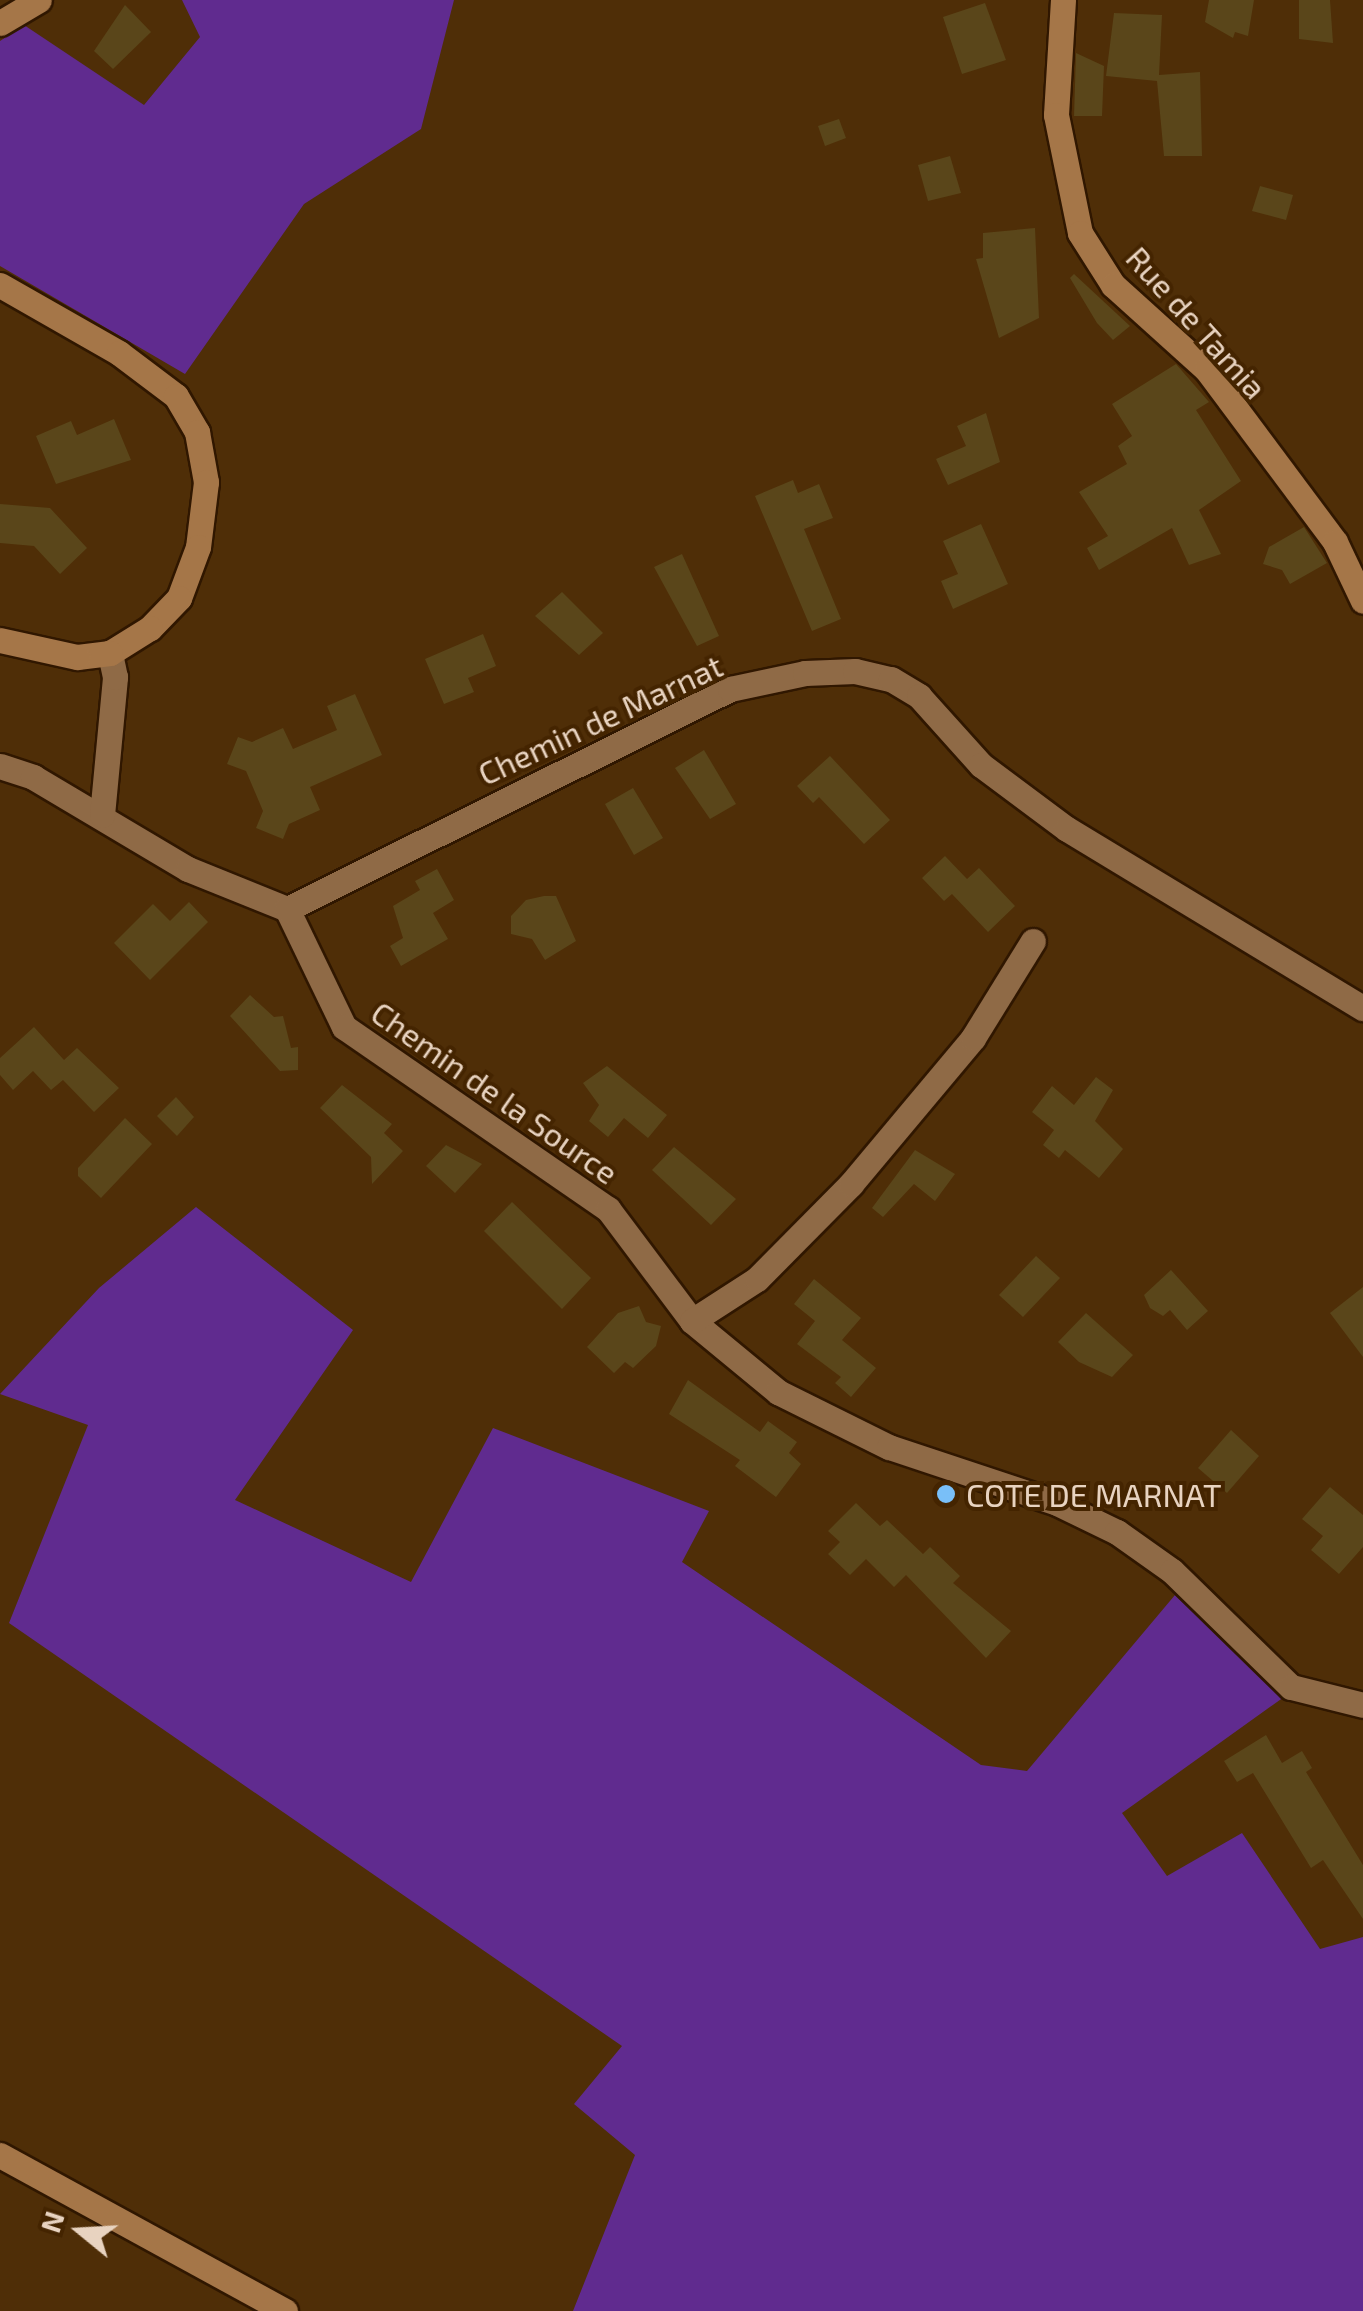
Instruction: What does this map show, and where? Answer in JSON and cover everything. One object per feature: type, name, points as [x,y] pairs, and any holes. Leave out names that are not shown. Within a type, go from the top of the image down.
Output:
[{"type":"street","points":[[0,23],[40,0]]},
{"type":"street","name":"Rue de Tamia","points":[[1063,0],[1056,115],[1080,233],[1114,284],[1206,370],[1334,542],[1363,601]]},
{"type":"street","points":[[0,285],[119,353],[176,396],[198,432],[206,482],[198,547],[180,598],[150,628],[110,653],[77,657],[0,640]]},
{"type":"street","points":[[102,815],[115,677],[110,653]]},
{"type":"street","name":"Chemin de Marnat","points":[[288,909],[730,689],[805,673],[854,671],[891,679],[918,696],[982,765],[1067,829],[1363,1008]]},
{"type":"street","points":[[0,766],[102,815],[188,869],[288,909]]},
{"type":"street","name":"Chemin de la Source","points":[[288,909],[344,1027],[608,1209],[692,1320],[778,1392],[833,1424],[1057,1503],[1117,1532],[1172,1571],[1291,1687],[1363,1705]]},
{"type":"street","points":[[692,1320],[758,1279],[852,1184],[972,1038],[1032,941]]},
{"type":"street","points":[[0,2156],[285,2311]]},
{"type":"shaded area","points":[[182,0],[454,0],[421,129],[304,204],[185,374],[0,266],[0,41],[24,25],[144,105],[200,37]]},
{"type":"shaded area","points":[[196,1207],[353,1330],[235,1500],[411,1582],[493,1428],[709,1511],[682,1562],[981,1765],[1027,1771],[1175,1595],[1284,1697],[1122,1813],[1167,1876],[1242,1833],[1320,1949],[1363,1937],[1363,2311],[573,2311],[635,2155],[574,2104],[622,2046],[9,1623],[88,1425],[0,1394],[99,1288]]},
{"type":"building","points":[[1209,0],[1254,0],[1248,36],[1235,32],[1233,38],[1205,22]]},
{"type":"building","points":[[1299,0],[1330,0],[1333,43],[1299,39]]},
{"type":"building","points":[[985,3],[1006,60],[962,74],[943,17]]},
{"type":"building","points":[[125,5],[151,32],[113,69],[94,51]]},
{"type":"building","points":[[1114,13],[1162,15],[1159,75],[1200,72],[1202,156],[1164,156],[1157,81],[1106,76]]},
{"type":"building","points":[[1076,53],[1104,66],[1102,116],[1074,116]]},
{"type":"building","points":[[839,119],[846,138],[825,146],[818,126]]},
{"type":"building","points":[[950,156],[961,193],[928,201],[918,165]]},
{"type":"building","points":[[1260,186],[1293,195],[1286,220],[1252,211]]},
{"type":"building","points":[[1035,228],[1039,318],[999,338],[976,259],[983,258],[983,233]]},
{"type":"building","points":[[1074,274],[1130,326],[1113,340],[1097,323],[1070,278]]},
{"type":"building","points":[[1176,364],[1209,402],[1196,410],[1241,481],[1199,510],[1221,554],[1189,565],[1172,528],[1099,570],[1087,548],[1108,536],[1079,492],[1127,464],[1118,446],[1132,436],[1112,404]]},
{"type":"building","points":[[986,413],[1000,462],[948,485],[936,459],[966,446],[957,426]]},
{"type":"building","points":[[114,419],[131,460],[56,484],[36,436],[71,421],[77,435]]},
{"type":"building","points":[[793,480],[798,493],[819,484],[833,518],[804,529],[841,619],[812,631],[755,496]]},
{"type":"building","points":[[0,504],[50,508],[87,548],[60,574],[34,546],[0,543]]},
{"type":"building","points":[[981,524],[1008,584],[953,609],[941,581],[958,574],[943,541]]},
{"type":"building","points":[[1304,527],[1327,563],[1290,584],[1282,570],[1263,564],[1269,547]]},
{"type":"building","points":[[682,554],[719,636],[697,646],[654,567]]},
{"type":"building","points":[[562,592],[603,633],[579,655],[535,616]]},
{"type":"building","points":[[483,634],[496,666],[468,678],[474,692],[444,704],[425,659]]},
{"type":"building","points":[[355,694],[382,755],[310,787],[320,810],[289,824],[283,839],[256,828],[263,811],[246,771],[227,764],[238,737],[252,742],[283,728],[293,749],[337,730],[327,706]]},
{"type":"building","points":[[704,750],[736,804],[710,819],[675,768]]},
{"type":"building","points":[[830,756],[890,820],[864,844],[819,797],[813,803],[797,786]]},
{"type":"building","points":[[633,788],[663,838],[634,855],[605,804]]},
{"type":"building","points":[[945,856],[967,879],[979,868],[1015,906],[988,932],[952,894],[944,901],[922,878]]},
{"type":"building","points":[[437,869],[454,900],[433,913],[448,939],[401,966],[390,946],[403,938],[393,906],[420,890],[415,881]]},
{"type":"building","points":[[556,896],[576,941],[545,960],[532,939],[511,934],[511,916],[526,900]]},
{"type":"building","points":[[189,902],[208,922],[150,980],[114,943],[153,904],[170,921]]},
{"type":"building","points":[[250,995],[274,1017],[283,1016],[291,1048],[298,1047],[298,1070],[280,1071],[230,1016]]},
{"type":"building","points":[[34,1027],[64,1060],[77,1048],[119,1088],[94,1112],[63,1080],[51,1090],[33,1071],[13,1090],[0,1075],[0,1058]]},
{"type":"building","points":[[607,1066],[667,1115],[648,1138],[624,1118],[608,1137],[589,1121],[599,1105],[583,1083]]},
{"type":"building","points":[[1096,1077],[1113,1090],[1095,1121],[1123,1149],[1099,1178],[1065,1150],[1059,1158],[1043,1145],[1054,1130],[1032,1112],[1052,1086],[1074,1105]]},
{"type":"building","points":[[342,1085],[392,1124],[384,1133],[403,1151],[372,1184],[371,1157],[320,1108]]},
{"type":"building","points":[[176,1097],[194,1117],[177,1136],[157,1116]]},
{"type":"building","points":[[125,1118],[152,1144],[101,1198],[78,1176],[78,1168]]},
{"type":"building","points":[[446,1145],[482,1164],[455,1193],[426,1166]]},
{"type":"building","points":[[674,1147],[736,1199],[711,1225],[652,1170]]},
{"type":"building","points":[[915,1150],[955,1174],[935,1201],[914,1184],[883,1217],[872,1208]]},
{"type":"building","points":[[512,1202],[591,1278],[562,1309],[484,1231]]},
{"type":"building","points":[[1036,1256],[1060,1278],[1023,1317],[999,1295]]},
{"type":"building","points":[[1171,1270],[1208,1311],[1187,1330],[1170,1310],[1163,1316],[1150,1308],[1144,1295]]},
{"type":"building","points":[[814,1279],[861,1318],[842,1340],[876,1368],[851,1397],[835,1383],[841,1377],[797,1344],[815,1321],[794,1304]]},
{"type":"building","points":[[1363,1287],[1363,1357],[1330,1313]]},
{"type":"building","points":[[639,1306],[646,1322],[661,1326],[656,1346],[633,1368],[625,1362],[614,1373],[587,1347],[618,1313]]},
{"type":"building","points":[[1086,1313],[1133,1355],[1112,1377],[1079,1362],[1058,1342]]},
{"type":"building","points":[[688,1380],[760,1432],[768,1421],[797,1442],[789,1453],[801,1464],[776,1497],[735,1466],[740,1460],[669,1414]]},
{"type":"building","points":[[1231,1430],[1259,1456],[1227,1493],[1198,1468]]},
{"type":"building","points":[[1330,1487],[1363,1515],[1363,1547],[1339,1574],[1311,1550],[1323,1536],[1302,1519]]},
{"type":"building","points":[[856,1503],[880,1526],[887,1520],[923,1554],[930,1547],[960,1576],[953,1583],[1011,1631],[986,1658],[906,1575],[894,1587],[866,1559],[850,1575],[828,1554],[840,1542],[828,1531]]},
{"type":"building","points":[[1266,1735],[1282,1763],[1302,1751],[1312,1768],[1306,1772],[1363,1865],[1363,1919],[1323,1860],[1311,1868],[1253,1773],[1237,1782],[1224,1761]]},
{"type":"place","name":"COTE DE MARNAT","points":[[946,1494]]}]
